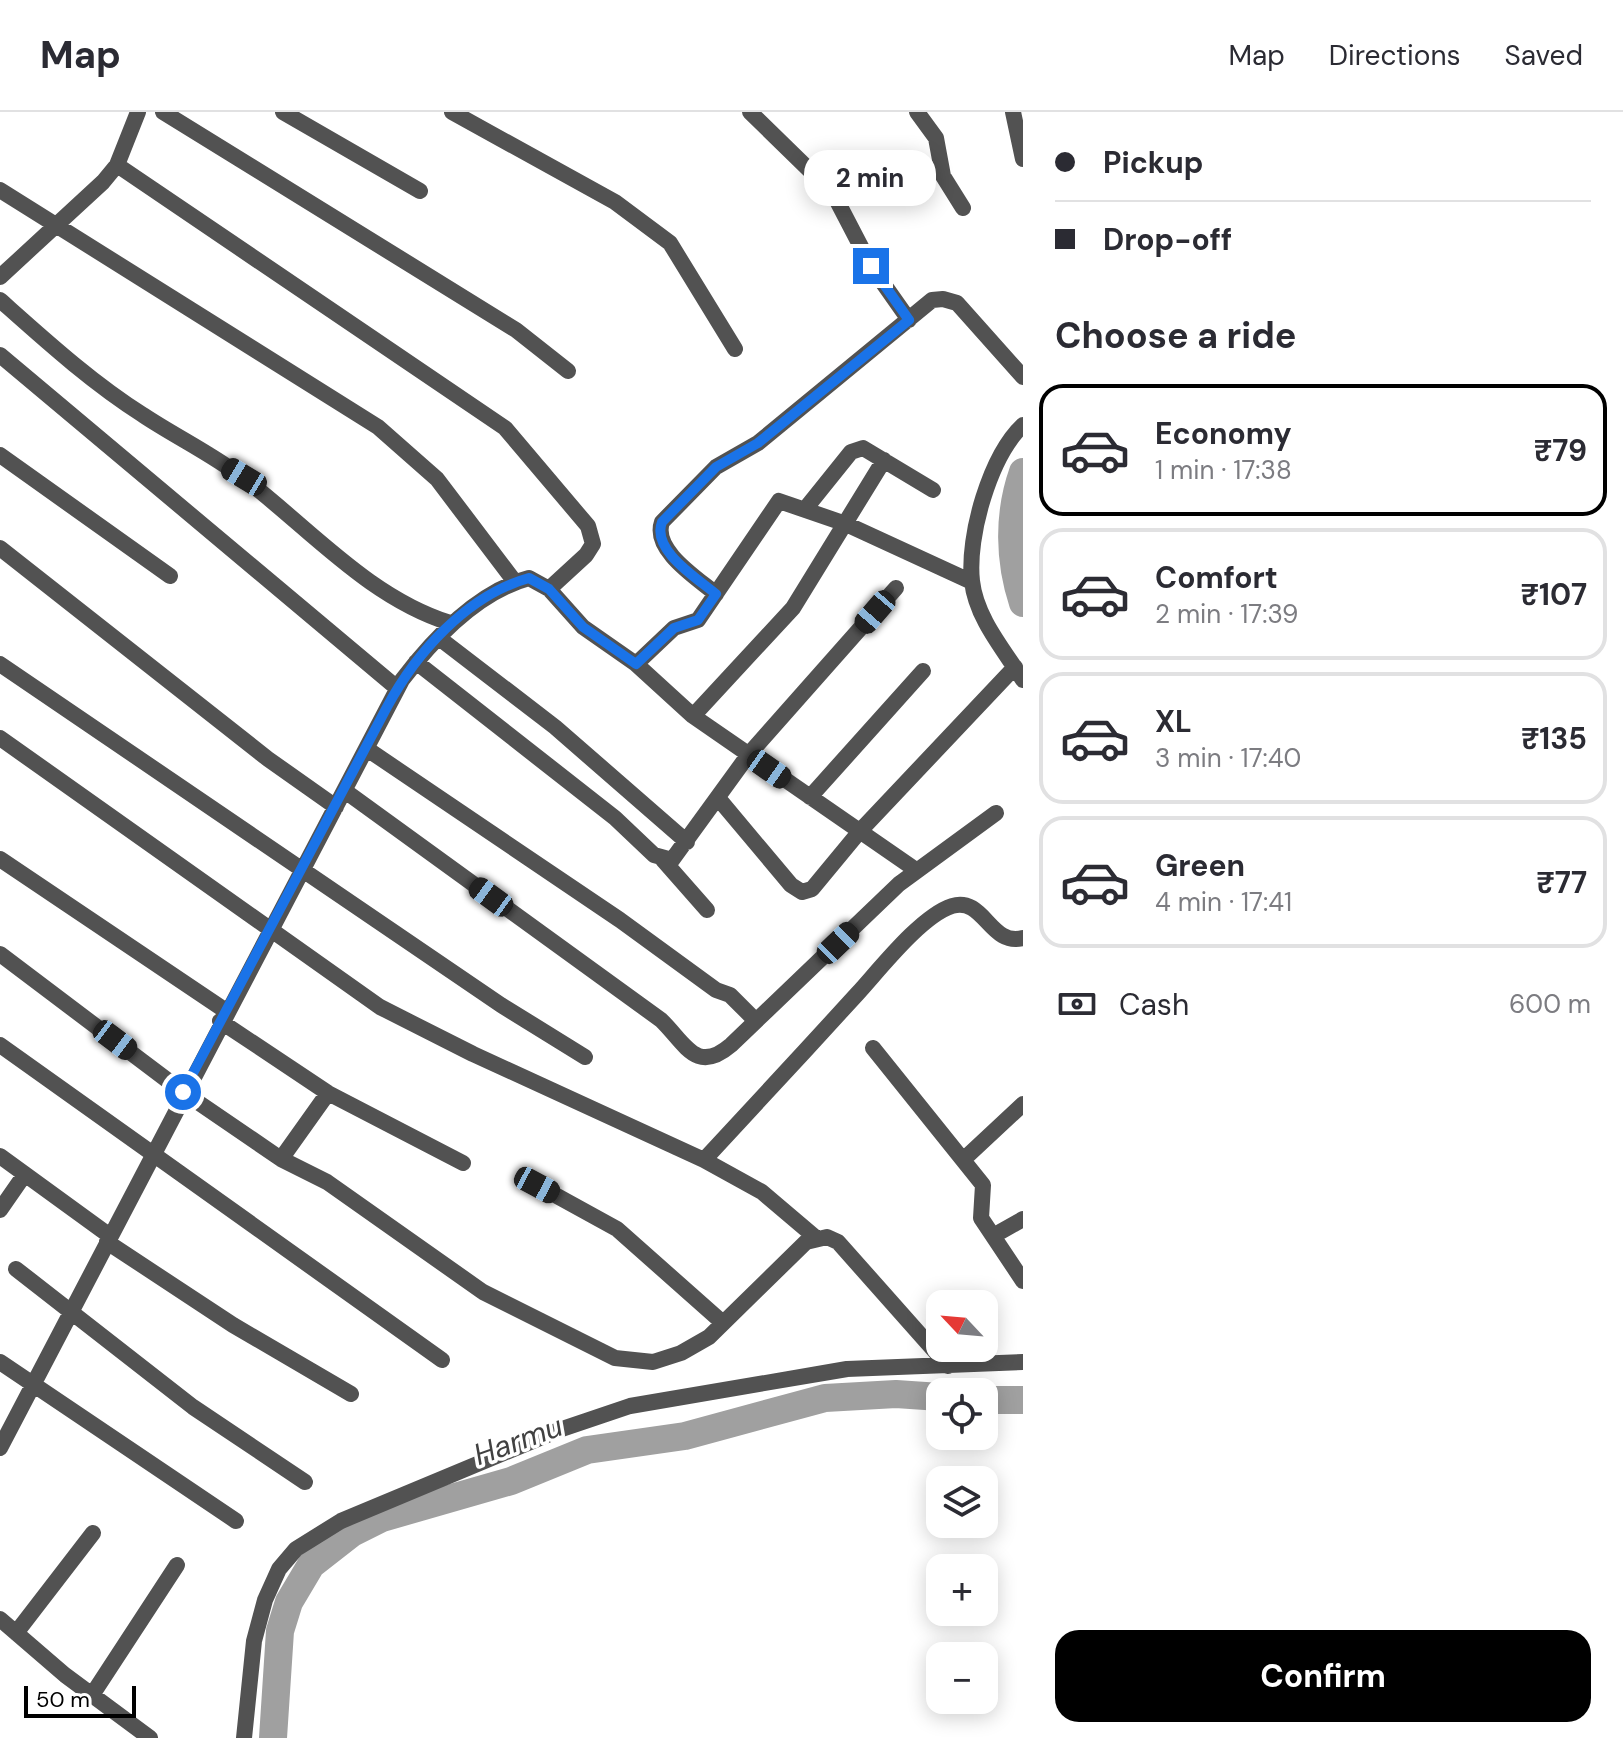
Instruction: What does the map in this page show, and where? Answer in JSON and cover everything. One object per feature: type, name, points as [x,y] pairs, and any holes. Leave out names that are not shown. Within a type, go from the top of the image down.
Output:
[{"type":"street","points":[[0,277],[60,225],[117,165],[138,112]]},
{"type":"street","points":[[163,112],[516,330],[568,371]]},
{"type":"street","points":[[283,112],[420,191]]},
{"type":"street","points":[[452,112],[615,202],[670,243],[735,349]]},
{"type":"street","points":[[750,112],[833,193],[871,266],[909,320]]},
{"type":"street","points":[[917,112],[936,138],[943,176],[963,208]]},
{"type":"street","points":[[1013,112],[1023,159]]},
{"type":"street","points":[[117,165],[505,428],[593,534],[593,544],[586,555],[549,589]]},
{"type":"street","points":[[0,190],[378,427],[437,479],[515,582]]},
{"type":"street","points":[[0,300],[58,351],[140,413],[244,477],[381,590],[426,616],[450,623]]},
{"type":"street","points":[[716,594],[670,553],[661,540],[662,522],[716,467],[758,443],[932,300],[957,303],[1022,374]]},
{"type":"street","points":[[0,355],[397,688]]},
{"type":"street","points":[[718,798],[791,885],[802,892],[812,889],[860,831],[1019,674],[986,623],[972,582],[973,543],[985,489],[1012,435],[1023,425]]},
{"type":"street","points":[[806,508],[856,449],[863,448],[933,490]]},
{"type":"street","points":[[0,455],[170,576]]},
{"type":"street","points":[[693,716],[793,608],[884,460]]},
{"type":"street","points":[[636,664],[674,628],[698,620],[775,504],[784,500],[846,524],[972,582]]},
{"type":"street","points":[[0,548],[268,759],[336,807]]},
{"type":"street","points":[[0,1448],[35,1386],[183,1092],[397,688],[450,623],[515,582],[529,578],[549,589],[583,627],[636,664],[693,716],[916,870]]},
{"type":"street","points":[[663,860],[672,860],[749,754],[896,588]]},
{"type":"street","points":[[439,638],[555,727],[687,842]]},
{"type":"street","points":[[416,662],[615,818],[663,860],[707,910]]},
{"type":"street","points":[[0,664],[501,1005],[585,1057]]},
{"type":"street","points":[[810,797],[923,671]]},
{"type":"street","points":[[0,738],[380,1007],[473,1054],[704,1160],[762,1192],[815,1237]]},
{"type":"street","points":[[367,749],[620,920],[716,990],[730,995],[756,1021]]},
{"type":"street","points":[[345,791],[661,1020],[693,1054],[705,1058],[717,1056],[916,870],[996,813]]},
{"type":"street","points":[[0,859],[328,1093],[463,1163]]},
{"type":"street","points":[[704,1160],[890,958],[947,907],[972,906],[998,934],[1008,940],[1023,938]]},
{"type":"street","points":[[0,954],[183,1092],[281,1159],[327,1182],[483,1292],[615,1358],[653,1362],[681,1353],[709,1337],[806,1242],[815,1237],[827,1237],[838,1242],[948,1366]]},
{"type":"street","points":[[0,1045],[442,1360]]},
{"type":"street","points":[[873,1048],[983,1185],[981,1218],[1023,1281]]},
{"type":"street","points":[[281,1159],[328,1093]]},
{"type":"street","points":[[963,1160],[1023,1104]]},
{"type":"street","points":[[0,1156],[108,1239],[233,1325],[351,1394]]},
{"type":"street","points":[[0,1210],[25,1174]]},
{"type":"street","points":[[537,1185],[617,1229],[723,1323]]},
{"type":"street","points":[[993,1236],[1023,1219]]},
{"type":"street","points":[[16,1269],[193,1407],[305,1482]]},
{"type":"street","points":[[0,1362],[236,1521]]},
{"type":"street","points":[[244,1738],[250,1663],[265,1600],[279,1569],[296,1549],[341,1521],[559,1430],[630,1406],[847,1369],[1023,1362]]},
{"type":"street","points":[[16,1633],[93,1533]]},
{"type":"street","points":[[92,1695],[177,1565]]},
{"type":"street","points":[[0,1619],[150,1738]]},
{"type":"waterway","name":"Harmu","points":[[1023,472],[1015,504],[1012,538],[1015,571],[1023,603]]},
{"type":"waterway","name":"Harmu","points":[[273,1738],[280,1631],[289,1602],[311,1565],[352,1533],[382,1518],[511,1481],[587,1450],[685,1436],[825,1398],[896,1394],[926,1396]]},
{"type":"waterway","name":"Harmu","points":[[998,1400],[1023,1400]]},
{"type":"route","points":[[183,1092],[387,707],[416,662],[450,623],[515,582],[529,578],[538,580],[549,589],[583,627],[636,664],[674,628],[698,620],[716,594],[670,553],[661,540],[659,530],[662,522],[716,467],[758,443],[909,320],[871,266]]}]
